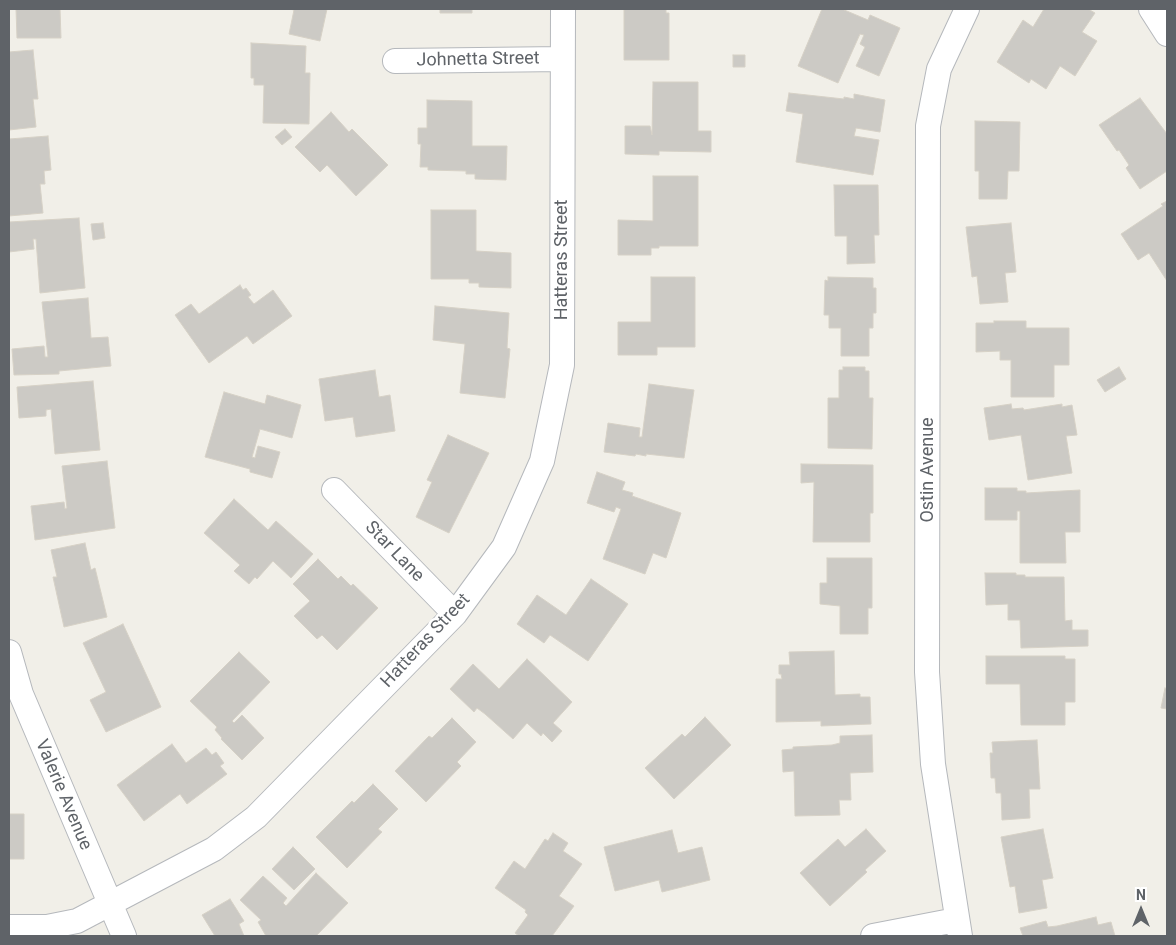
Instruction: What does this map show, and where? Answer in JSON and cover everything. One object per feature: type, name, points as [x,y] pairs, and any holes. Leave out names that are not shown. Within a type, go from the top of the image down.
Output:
[{"type":"street","name":"Hatteras Street","points":[[9,927],[66,924],[110,904],[214,849],[256,818],[455,614],[504,547],[542,460],[562,365],[563,9]]},
{"type":"street","name":"Ostin Avenue","points":[[958,928],[933,764],[927,672],[928,126],[939,69],[967,9]]},
{"type":"street","points":[[1151,9],[1167,34]]},
{"type":"street","name":"Johnetta Street","points":[[394,61],[562,60]]},
{"type":"street","name":"Star Lane","points":[[334,490],[455,614]]},
{"type":"street","name":"Valerie Avenue","points":[[9,652],[21,694],[124,936]]},
{"type":"street","points":[[873,936],[958,928]]},
{"type":"building","points":[[16,9],[60,9],[61,38],[17,38]]},
{"type":"building","points":[[290,9],[327,9],[320,41],[289,34],[294,10]]},
{"type":"building","points":[[440,9],[472,9],[472,13],[440,13]]},
{"type":"building","points":[[666,9],[666,13],[669,13],[669,60],[624,60],[624,10]]},
{"type":"building","points":[[822,9],[842,9],[868,20],[870,15],[900,28],[879,76],[856,66],[865,47],[860,44],[864,35],[860,34],[838,83],[798,66]]},
{"type":"building","points":[[1044,9],[1088,9],[1095,13],[1082,32],[1097,41],[1075,76],[1060,66],[1046,89],[1031,79],[1029,83],[997,62],[1023,20],[1033,27]]},
{"type":"building","points":[[251,43],[306,46],[305,73],[310,73],[309,124],[263,123],[264,85],[254,85],[254,78],[251,78]]},
{"type":"building","points":[[33,50],[38,99],[33,99],[36,127],[9,130],[9,52]]},
{"type":"building","points":[[733,55],[745,55],[745,67],[733,67]]},
{"type":"building","points":[[653,82],[698,82],[698,131],[711,131],[711,152],[659,151],[659,155],[625,154],[625,126],[650,126],[652,135]]},
{"type":"building","points":[[789,93],[844,99],[844,97],[854,99],[854,94],[885,100],[880,132],[856,128],[854,136],[879,140],[873,175],[796,162],[803,114],[786,111]]},
{"type":"building","points":[[1140,98],[1167,134],[1167,171],[1140,189],[1126,168],[1129,165],[1099,125]]},
{"type":"building","points":[[427,100],[472,101],[472,146],[507,146],[506,180],[475,179],[475,174],[466,174],[466,171],[428,170],[428,167],[420,167],[421,144],[418,144],[418,128],[427,128]]},
{"type":"building","points":[[331,112],[349,132],[352,129],[388,165],[356,196],[327,165],[320,172],[295,147]]},
{"type":"building","points":[[975,121],[1020,122],[1019,171],[1008,171],[1007,199],[979,199],[979,171],[975,171]]},
{"type":"building","points":[[285,129],[292,137],[282,145],[275,137]]},
{"type":"building","points":[[48,136],[51,170],[44,171],[45,184],[40,184],[43,213],[9,216],[9,139]]},
{"type":"building","points":[[653,176],[698,176],[698,246],[659,246],[659,248],[651,248],[651,255],[618,255],[618,220],[653,221]]},
{"type":"building","points":[[834,185],[878,185],[879,235],[874,235],[875,263],[847,264],[847,236],[835,236]]},
{"type":"building","points":[[1167,201],[1167,281],[1149,253],[1138,260],[1121,234],[1163,206],[1161,204]]},
{"type":"building","points":[[431,210],[476,210],[476,251],[511,253],[511,288],[479,287],[479,283],[469,283],[469,279],[431,279]]},
{"type":"building","points":[[79,218],[85,288],[40,293],[36,239],[33,239],[34,249],[9,252],[9,222]]},
{"type":"building","points":[[103,223],[105,238],[93,240],[91,224]]},
{"type":"building","points":[[1011,223],[1016,272],[1005,273],[1008,302],[980,304],[977,276],[972,277],[966,227]]},
{"type":"building","points":[[651,277],[695,277],[695,347],[657,347],[657,355],[618,355],[618,322],[651,322]]},
{"type":"building","points":[[828,277],[873,278],[873,288],[876,288],[876,313],[873,313],[873,328],[869,328],[869,356],[841,356],[841,328],[829,328],[829,315],[824,315],[825,280],[828,281]]},
{"type":"building","points":[[240,285],[243,290],[246,288],[251,295],[248,297],[254,304],[273,290],[292,316],[253,344],[247,336],[209,363],[175,315],[191,304],[199,314]]},
{"type":"building","points":[[88,298],[91,338],[108,337],[111,366],[59,371],[59,374],[14,375],[12,349],[44,346],[45,357],[48,357],[42,302]]},
{"type":"building","points":[[435,306],[509,313],[507,348],[510,349],[505,398],[460,393],[465,344],[433,340]]},
{"type":"building","points":[[994,321],[1026,321],[1026,328],[1069,328],[1069,365],[1054,365],[1054,397],[1011,397],[1011,360],[1000,360],[1000,351],[976,352],[976,323],[994,323]]},
{"type":"building","points":[[843,367],[865,367],[865,371],[869,371],[869,398],[873,398],[872,449],[828,448],[828,398],[839,398],[839,370],[843,370]]},
{"type":"building","points":[[1119,367],[1126,379],[1105,392],[1097,380]]},
{"type":"building","points":[[375,370],[379,397],[390,395],[395,431],[356,437],[353,417],[325,421],[319,379]]},
{"type":"building","points":[[93,381],[100,450],[55,454],[51,409],[46,410],[46,416],[19,418],[17,387]]},
{"type":"building","points":[[649,384],[694,390],[684,458],[646,454],[646,456],[636,454],[635,456],[604,452],[608,423],[640,428],[639,437],[642,437]]},
{"type":"building","points":[[224,392],[265,404],[267,395],[301,405],[292,438],[260,429],[252,457],[255,458],[258,446],[280,452],[272,478],[250,472],[250,469],[205,457]]},
{"type":"building","points":[[1011,404],[1012,409],[1023,408],[1024,410],[1062,404],[1062,407],[1072,405],[1077,435],[1066,436],[1072,473],[1028,480],[1021,435],[989,440],[984,408]]},
{"type":"building","points":[[448,435],[489,453],[449,533],[416,517],[432,482],[427,480]]},
{"type":"building","points":[[107,461],[115,528],[35,540],[31,506],[64,502],[65,509],[67,508],[62,466]]},
{"type":"building","points":[[801,464],[873,465],[873,513],[870,513],[870,542],[813,542],[814,482],[801,483]]},
{"type":"building","points":[[597,472],[625,482],[622,490],[633,493],[632,496],[681,513],[666,558],[653,553],[645,574],[603,559],[621,509],[616,507],[614,512],[587,503]]},
{"type":"building","points":[[985,488],[1017,488],[1017,491],[1026,491],[1026,493],[1080,490],[1080,532],[1065,532],[1066,563],[1020,563],[1020,511],[1017,511],[1017,520],[985,520]]},
{"type":"building","points":[[234,499],[268,530],[276,521],[313,554],[291,578],[273,561],[257,579],[255,577],[249,584],[234,571],[240,565],[204,533]]},
{"type":"building","points":[[85,543],[91,570],[95,568],[107,617],[64,627],[53,577],[57,577],[51,550]]},
{"type":"building","points":[[827,558],[872,558],[872,608],[868,608],[868,634],[840,634],[840,606],[820,604],[820,583],[827,583]]},
{"type":"building","points":[[318,559],[338,579],[341,576],[351,586],[353,584],[378,608],[337,650],[322,635],[317,639],[294,616],[310,601],[293,584]]},
{"type":"building","points":[[985,573],[1016,573],[1016,575],[1025,575],[1025,577],[1064,577],[1065,621],[1072,620],[1072,630],[1088,630],[1088,646],[1021,648],[1020,620],[1008,620],[1008,604],[986,605]]},
{"type":"building","points":[[591,579],[628,604],[588,661],[550,635],[544,643],[517,624],[537,595],[566,615]]},
{"type":"building","points":[[123,624],[161,707],[106,732],[90,700],[106,692],[83,643]]},
{"type":"building","points":[[834,651],[835,695],[860,694],[860,697],[870,697],[871,724],[821,726],[821,721],[776,722],[776,679],[782,679],[781,674],[779,674],[779,665],[790,665],[789,652]]},
{"type":"building","points":[[239,652],[270,682],[232,721],[234,723],[242,715],[264,738],[242,760],[221,739],[215,730],[217,727],[190,701]]},
{"type":"building","points":[[986,656],[1065,656],[1065,659],[1075,659],[1075,702],[1065,702],[1065,725],[1021,725],[1020,684],[986,684]]},
{"type":"building","points":[[527,659],[572,702],[553,723],[562,731],[552,742],[543,733],[541,736],[527,723],[513,739],[477,708],[474,712],[450,689],[473,664],[499,689]]},
{"type":"building","points":[[1165,688],[1167,689],[1167,709],[1161,708]]},
{"type":"building","points":[[705,717],[731,745],[674,799],[645,768],[682,734],[685,737]]},
{"type":"building","points":[[452,718],[476,742],[457,762],[461,766],[426,802],[395,771],[429,736],[432,738]]},
{"type":"building","points":[[872,735],[873,772],[850,773],[851,800],[839,800],[840,815],[795,816],[794,771],[783,772],[782,750],[793,749],[793,747],[832,745],[840,743],[840,736]]},
{"type":"building","points":[[1037,740],[1040,789],[1029,789],[1030,818],[1002,820],[1001,793],[996,793],[995,778],[991,778],[990,753],[993,753],[992,742]]},
{"type":"building","points":[[172,744],[186,763],[206,748],[212,755],[216,752],[224,763],[220,766],[227,774],[187,804],[180,794],[144,821],[117,785]]},
{"type":"building","points":[[373,784],[398,809],[378,829],[382,832],[347,868],[316,837],[352,801],[354,803]]},
{"type":"building","points":[[9,814],[24,814],[24,859],[9,859]]},
{"type":"building","points":[[866,829],[886,851],[865,870],[867,872],[830,906],[800,873],[838,839],[845,847]]},
{"type":"building","points":[[1043,829],[1053,878],[1042,880],[1047,908],[1019,913],[1015,886],[1010,887],[1001,837]]},
{"type":"building","points":[[672,830],[678,853],[702,847],[710,880],[662,892],[659,880],[615,891],[604,847]]},
{"type":"building","points":[[553,833],[568,843],[563,851],[582,864],[559,896],[574,906],[552,936],[519,936],[515,933],[528,915],[525,912],[526,910],[495,888],[514,861],[525,869],[545,839],[548,841]]},
{"type":"building","points":[[293,847],[315,869],[294,890],[272,869]]},
{"type":"building","points":[[316,873],[348,903],[316,936],[266,936],[258,922],[261,920],[240,900],[263,876],[287,898],[283,903],[286,906]]},
{"type":"building","points":[[230,899],[244,921],[239,924],[244,936],[215,936],[202,915]]},
{"type":"building","points":[[1096,917],[1098,925],[1111,922],[1115,936],[1023,936],[1020,928],[1046,921],[1048,927],[1057,926]]}]
